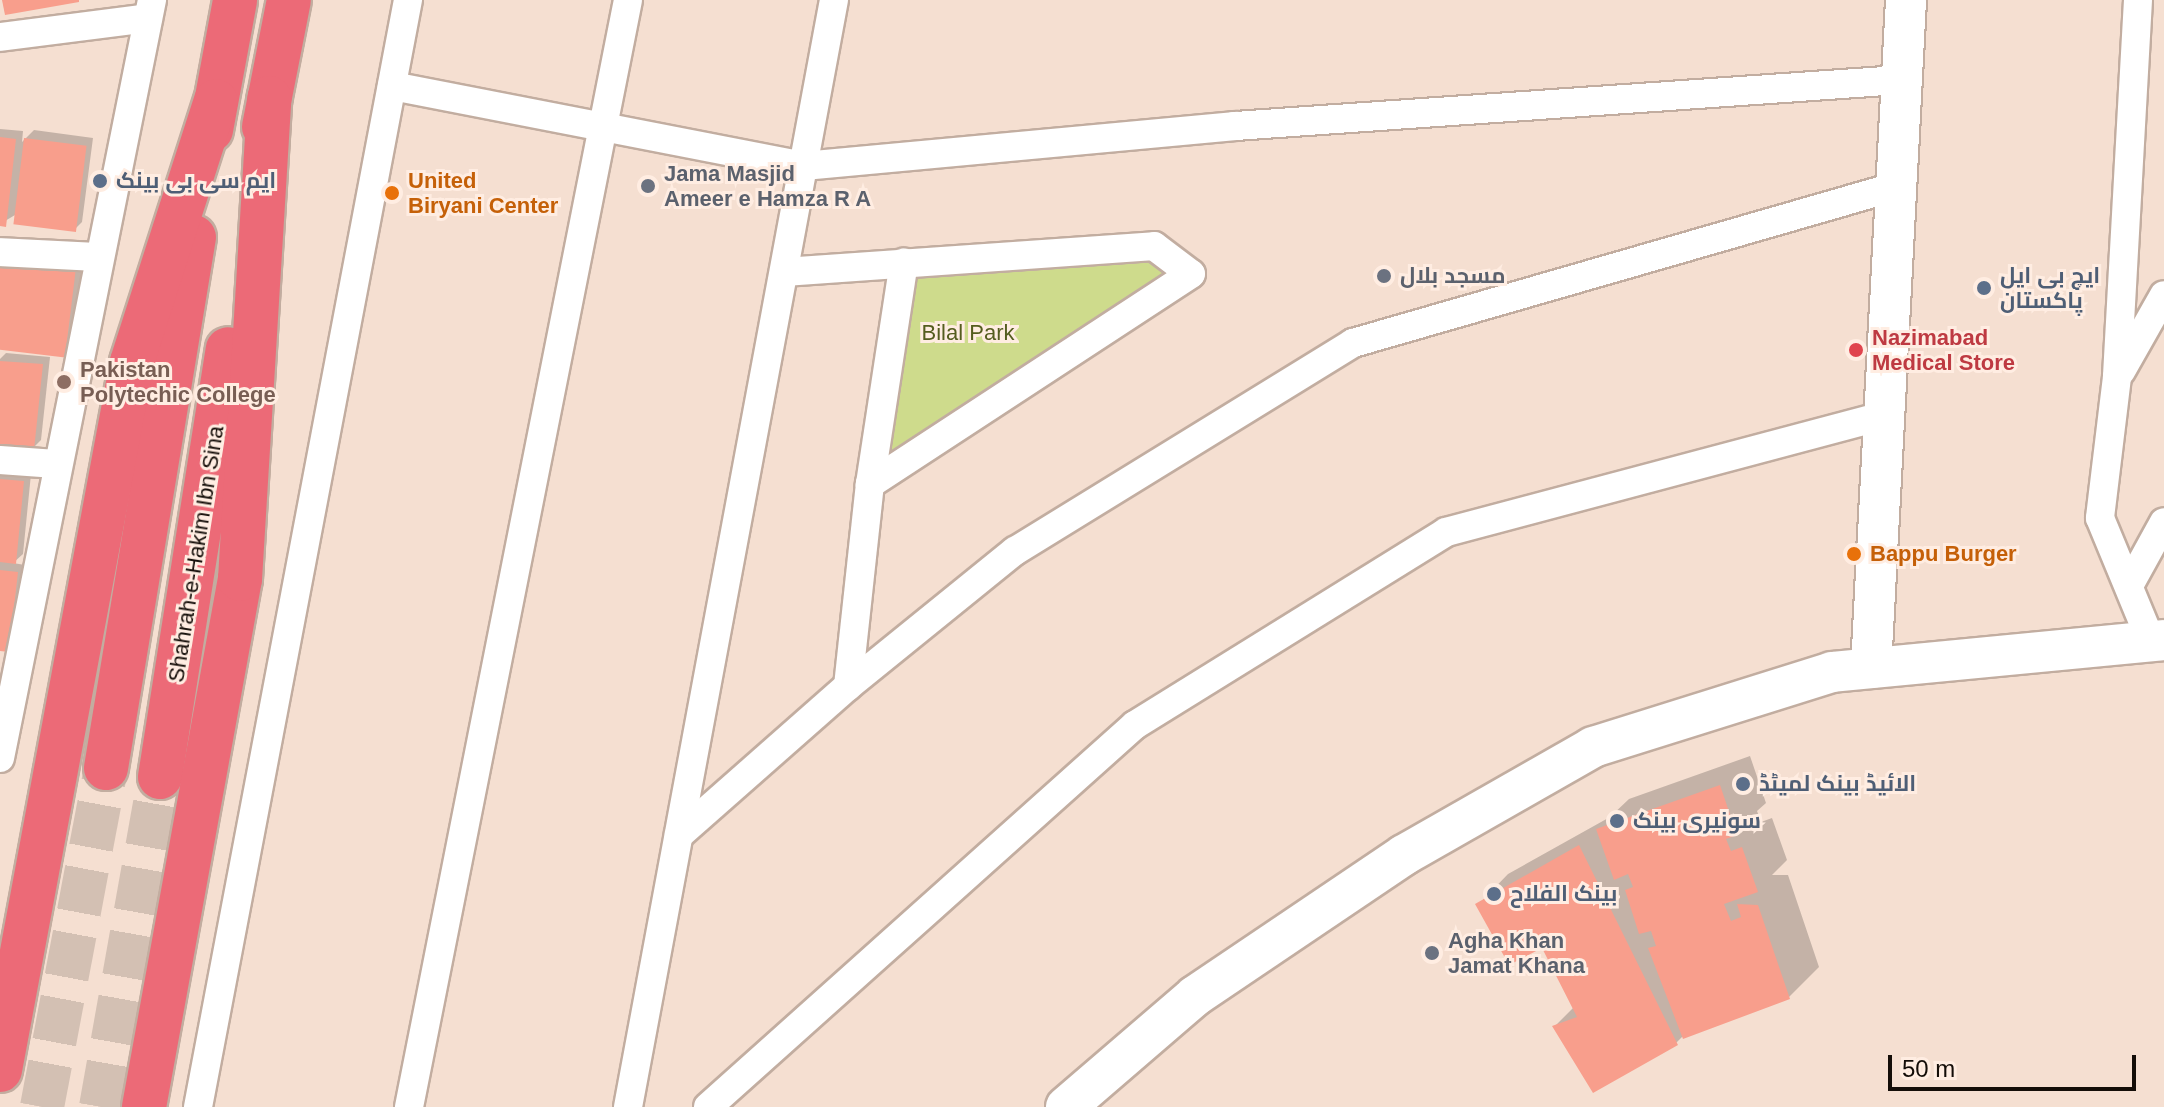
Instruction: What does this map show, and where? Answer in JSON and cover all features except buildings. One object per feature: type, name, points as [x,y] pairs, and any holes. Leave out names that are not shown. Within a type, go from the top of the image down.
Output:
[{"type":"highway","points":[[106,768],[235,0]]},
{"type":"highway","name":"Shahrah-e-Hakim Ibn Sina","points":[[160,777],[269,98],[289,0]]},
{"type":"highway","points":[[144,1107],[240,579],[269,98]]},
{"type":"highway","points":[[0,1070],[132,362],[216,101]]},
{"type":"street","points":[[198,1107],[408,0]]},
{"type":"street","points":[[409,1107],[628,0]]},
{"type":"street","points":[[628,1107],[834,0]]},
{"type":"street","points":[[1871,668],[1899,80],[1906,0]]},
{"type":"street","points":[[1066,1107],[1206,988],[1404,855],[1593,747],[1832,672],[2157,640],[2100,518],[2117,377],[2138,0]]},
{"type":"street","points":[[0,37],[150,9],[7,687],[0,758]]},
{"type":"street","points":[[392,86],[804,166],[1235,126],[1899,80]]},
{"type":"street","points":[[679,835],[848,686],[1015,551],[1353,343],[1894,187]]},
{"type":"street","points":[[784,272],[1154,246],[1191,274],[870,484]]},
{"type":"street","points":[[0,252],[98,257]]},
{"type":"street","points":[[848,686],[870,484],[904,263]]},
{"type":"street","points":[[2117,377],[2164,295]]},
{"type":"street","points":[[708,1107],[1135,725],[1446,532],[1883,416]]},
{"type":"street","points":[[0,460],[56,464]]},
{"type":"street","points":[[2131,582],[2164,522]]},
{"type":"green space","name":"Bilal Park","points":[[1154,246],[1191,274],[870,484],[904,263]]},
{"type":"tunnel","points":[[42,1107],[106,768]]},
{"type":"tunnel","points":[[101,1107],[160,777]]},
{"type":"place","name":"ایم سی بی بینک","points":[[100,181]]},
{"type":"place","name":"Jama Masjid Ameer e Hamza R A","points":[[648,186]]},
{"type":"place","name":"United Biryani Center","points":[[392,193]]},
{"type":"place","name":"مسجد بلال","points":[[1384,276]]},
{"type":"place","name":"ایچ بی ایل پاکستان","points":[[1984,288]]},
{"type":"place","name":"Nazimabad Medical Store","points":[[1856,350]]},
{"type":"place","name":"Pakistan Polytechic College","points":[[64,382]]},
{"type":"place","name":"Bappu Burger","points":[[1854,554]]},
{"type":"place","name":"الائیڈ بینک لمیٹڈ","points":[[1743,784]]},
{"type":"place","name":"سونیری بینک","points":[[1617,821]]},
{"type":"place","name":"بینک الفلاح","points":[[1494,894]]},
{"type":"place","name":"Agha Khan Jamat Khana","points":[[1432,953]]}]
